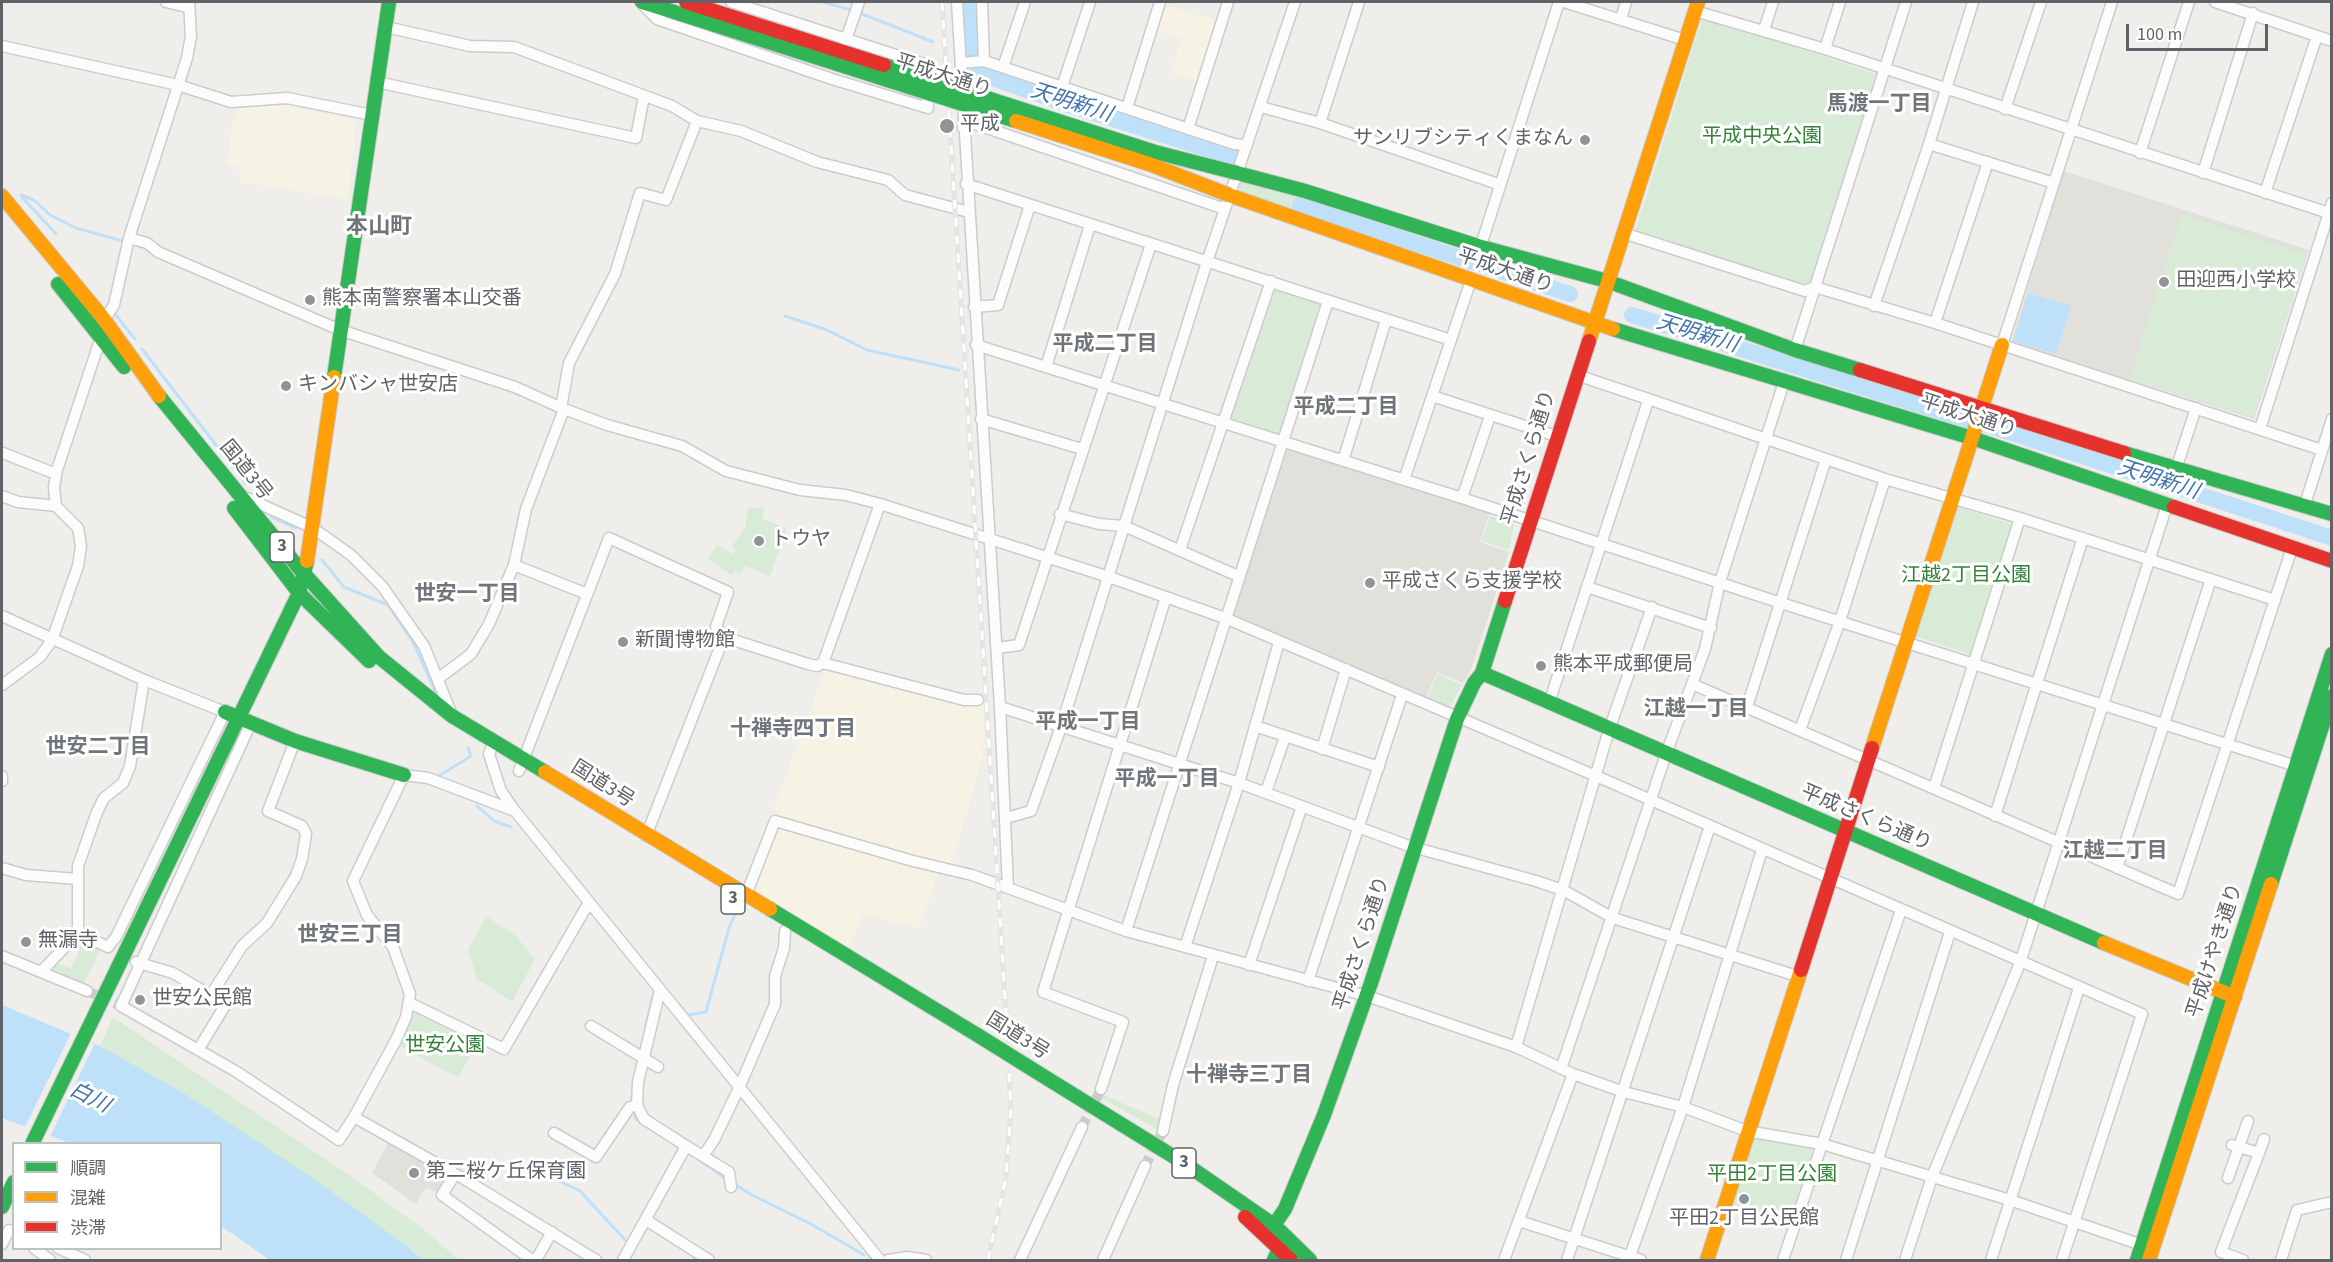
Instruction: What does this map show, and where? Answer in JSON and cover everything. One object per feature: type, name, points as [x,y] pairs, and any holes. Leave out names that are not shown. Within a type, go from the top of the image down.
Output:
[{"type":"main road","points":[[32,1142],[245,720],[305,575],[389,2]]},
{"type":"main road","name":"平成大通り","points":[[641,2],[1152,165],[1229,195],[1594,324],[1973,435],[2331,561]]},
{"type":"main road","name":"平成大通り","points":[[686,2],[1144,149],[1314,193],[1478,246],[1607,281],[1795,350],[1981,410],[2176,469],[2227,481],[2331,514]]},
{"type":"main road","points":[[1607,281],[1696,6]]},
{"type":"main road","name":"国道3号","points":[[2,196],[103,318],[166,406],[305,575],[379,657],[491,748]]},
{"type":"main road","name":"国道3号","points":[[2,211],[100,339],[160,411],[299,593],[380,671],[435,716],[521,766],[785,931],[1184,1163],[1274,1225],[1310,1260]]},
{"type":"main road","name":"平成さくら通り","points":[[1274,1225],[1285,1209],[1324,1115],[1366,996],[1457,719],[1474,683],[1482,673],[1607,281]]},
{"type":"main road","points":[[1707,1260],[2002,345]]},
{"type":"main road","name":"平成けやき通り","points":[[2149,1260],[2331,654]]},
{"type":"main road","name":"平成さくら通り","points":[[1482,673],[2035,914],[2229,995]]},
{"type":"main road","name":"平成けやき通り","points":[[2137,1260],[2331,696]]},
{"type":"main road","points":[[225,712],[295,741],[404,775]]},
{"type":"main road","name":"国道3号","points":[[521,766],[746,895],[977,1042]]},
{"type":"main road","name":"国道3号","points":[[1045,1082],[1211,1191],[1246,1218],[1276,1255],[1291,1260]]},
{"type":"main road","points":[[2,1206],[12,1186]]},
{"type":"main road","points":[[1274,1225],[1276,1255]]},
{"type":"street","points":[[56,506],[56,474],[100,339],[103,318],[114,305],[129,238],[178,85],[191,36],[188,4],[166,2]]},
{"type":"street","points":[[641,2],[657,19],[832,79],[928,108],[924,64],[731,2]]},
{"type":"street","points":[[832,79],[859,2]]},
{"type":"street","points":[[957,2],[966,184],[997,648],[1008,888]]},
{"type":"street","points":[[982,2],[984,61]]},
{"type":"street","points":[[1003,67],[1025,2]]},
{"type":"street","points":[[1062,87],[1090,2]]},
{"type":"street","points":[[1127,108],[1160,2]]},
{"type":"street","points":[[1188,129],[1228,2]]},
{"type":"street","points":[[1006,818],[1031,811],[1061,727],[1229,195],[1261,107],[1295,2]]},
{"type":"street","points":[[1320,123],[1359,2]]},
{"type":"street","points":[[1478,246],[1483,239],[1498,184],[1559,2]]},
{"type":"street","points":[[1564,2],[1685,40]]},
{"type":"street","points":[[1621,19],[1626,2]]},
{"type":"street","points":[[1764,30],[1773,2]]},
{"type":"street","points":[[1825,49],[1840,2]]},
{"type":"street","points":[[1795,350],[1906,2]]},
{"type":"street","points":[[1874,306],[1929,144],[1973,2]]},
{"type":"street","points":[[2005,109],[2041,2]]},
{"type":"street","points":[[2002,345],[2112,2]]},
{"type":"street","points":[[2139,153],[2189,2]]},
{"type":"street","points":[[2215,2],[2331,40]]},
{"type":"street","points":[[1696,6],[2139,153],[2265,193],[2330,210],[2260,429]]},
{"type":"street","points":[[2203,173],[2253,13]]},
{"type":"street","points":[[386,27],[470,46],[514,47],[672,106],[697,121],[741,131],[780,144],[817,162],[888,180],[905,195],[969,212]]},
{"type":"street","points":[[2265,193],[2317,36]]},
{"type":"street","points":[[2,46],[178,85],[231,102],[287,98],[372,115]]},
{"type":"street","points":[[961,63],[984,61],[1233,144],[1246,145]]},
{"type":"street","points":[[377,82],[636,138],[644,96]]},
{"type":"street","points":[[1261,107],[1320,123],[1498,184]]},
{"type":"street","points":[[438,678],[471,654],[489,624],[514,565],[526,509],[562,409],[569,363],[615,274],[640,193],[666,200],[697,121]]},
{"type":"street","points":[[963,128],[969,122],[1225,209]]},
{"type":"street","points":[[1929,144],[2054,183]]},
{"type":"street","points":[[1935,323],[1988,162]]},
{"type":"street","points":[[966,184],[1451,340]]},
{"type":"street","points":[[974,307],[998,305],[1030,205]]},
{"type":"street","points":[[1046,367],[1090,225]]},
{"type":"street","points":[[1623,233],[1805,291],[1815,288],[1935,323],[2322,450]]},
{"type":"street","points":[[129,238],[147,243],[158,252],[340,330],[515,387],[562,409],[607,425],[682,446],[726,471],[800,490],[846,495],[880,504],[1109,577],[1224,618],[1457,719],[1596,776],[2020,963],[2142,1014],[2062,1260]]},
{"type":"street","points":[[997,648],[1019,645],[1060,514],[1151,244]]},
{"type":"street","points":[[1404,480],[1471,280]]},
{"type":"street","points":[[1180,550],[1271,281]]},
{"type":"street","points":[[1125,931],[1328,301]]},
{"type":"street","points":[[1343,461],[1386,320]]},
{"type":"street","points":[[976,345],[1462,498],[1781,603],[2296,766]]},
{"type":"street","points":[[1576,375],[1885,479],[1953,497],[2275,600]]},
{"type":"street","points":[[1562,1066],[1666,754],[1711,628],[1720,582],[1785,379]]},
{"type":"street","points":[[1432,396],[1558,437]]},
{"type":"street","points":[[1549,703],[1648,401]]},
{"type":"street","points":[[2176,469],[2196,408]]},
{"type":"street","points":[[1462,498],[1490,416]]},
{"type":"street","points":[[981,419],[1082,449]]},
{"type":"street","points":[[2307,498],[2331,419]]},
{"type":"street","points":[[3,453],[56,474]]},
{"type":"street","points":[[1747,707],[1826,459]]},
{"type":"street","points":[[1800,730],[1839,621],[1885,479]]},
{"type":"street","points":[[239,494],[313,528],[351,555],[382,586],[424,646],[453,716]]},
{"type":"street","points":[[2,496],[18,502],[56,506],[78,528],[81,546],[78,566],[52,640],[40,657],[2,685]]},
{"type":"street","points":[[823,663],[880,504]]},
{"type":"street","points":[[1905,1260],[1932,1177],[2020,963],[2101,704],[2167,505]]},
{"type":"street","points":[[1060,514],[1099,524],[1124,526],[1238,576]]},
{"type":"street","points":[[1934,788],[2020,518]]},
{"type":"street","points":[[521,766],[609,538],[728,592],[716,627],[724,637],[808,664],[817,666],[823,663],[964,700],[978,700]]},
{"type":"street","points":[[1995,816],[2083,538]]},
{"type":"street","points":[[1692,684],[2178,894],[2292,548]]},
{"type":"street","points":[[514,565],[587,594]]},
{"type":"street","points":[[2117,868],[2211,579]]},
{"type":"street","points":[[1587,587],[1711,628]]},
{"type":"street","points":[[1101,1089],[1123,1022],[1043,992],[1166,597]]},
{"type":"street","points":[[1516,1047],[1609,730],[1652,607]]},
{"type":"street","points":[[2,616],[144,680],[225,712],[116,937],[108,947],[78,933]]},
{"type":"street","points":[[646,836],[724,637]]},
{"type":"street","points":[[1185,947],[1239,783],[1279,642]]},
{"type":"street","points":[[1322,749],[1346,669]]},
{"type":"street","points":[[41,972],[78,933],[78,866],[104,798],[123,783],[130,765],[144,680]]},
{"type":"street","points":[[1308,981],[1402,695]]},
{"type":"street","points":[[1000,707],[1266,792],[1415,848],[1563,890],[1613,918],[1797,976]]},
{"type":"street","points":[[245,720],[137,962],[121,1006],[237,1072],[339,1140],[396,1040],[408,1005],[410,992],[397,956],[367,915],[353,881],[404,775],[428,778],[515,811]]},
{"type":"street","points":[[1256,726],[1379,767]]},
{"type":"street","points":[[1266,792],[1285,737]]},
{"type":"street","points":[[211,995],[242,946],[267,923],[277,902],[296,876],[302,859],[306,834],[302,826],[268,811],[295,741]]},
{"type":"street","points":[[491,748],[501,791],[515,811],[588,904],[880,1260]]},
{"type":"street","points":[[2,776],[2,781]]},
{"type":"street","points":[[1249,965],[1302,806]]},
{"type":"street","points":[[746,895],[775,821],[913,861],[972,875],[1125,931],[1366,996],[1516,1047],[1562,1066],[1573,1074],[1624,1092],[1683,1107],[1747,1131],[1822,1144],[2010,1200],[2142,1245]]},
{"type":"street","points":[[1567,1260],[1710,826]]},
{"type":"street","points":[[1629,1256],[1683,1107],[1762,850]]},
{"type":"street","points":[[2,868],[26,875],[77,879]]},
{"type":"street","points":[[408,1005],[414,1005],[504,1049],[588,904]]},
{"type":"street","points":[[1784,1260],[1901,910]]},
{"type":"street","points":[[703,1156],[714,1140],[739,1088],[774,1004],[775,976],[784,948],[785,931]]},
{"type":"street","points":[[1846,1260],[1950,932]]},
{"type":"street","points":[[2,956],[87,991]]},
{"type":"street","points":[[1163,1131],[1173,1085],[1213,956]]},
{"type":"street","points":[[137,962],[173,973],[226,1004],[198,1050]]},
{"type":"street","points":[[1991,1260],[2079,988]]},
{"type":"street","points":[[660,990],[638,1082],[637,1105],[644,1119],[729,1172],[730,1187]]},
{"type":"street","points":[[591,1026],[643,1060],[658,1067]]},
{"type":"street","points":[[1504,1260],[1573,1074]]},
{"type":"street","points":[[554,1132],[596,1157],[630,1107],[637,1105]]},
{"type":"street","points":[[354,1117],[455,1174],[596,1260]]},
{"type":"street","points":[[2228,1178],[2235,1146],[2248,1121]]},
{"type":"street","points":[[1020,1260],[1082,1127]]},
{"type":"street","points":[[2243,1260],[2221,1252],[2264,1139]]},
{"type":"street","points":[[623,1260],[684,1150],[683,1144]]},
{"type":"street","points":[[2235,1146],[2259,1153]]},
{"type":"street","points":[[1103,1260],[1145,1166]]},
{"type":"street","points":[[455,1174],[442,1195],[532,1260],[537,1258],[552,1232]]},
{"type":"street","points":[[2281,1260],[2297,1210],[2331,1202]]},
{"type":"street","points":[[646,1220],[709,1260]]},
{"type":"street","points":[[1519,1221],[1575,1237],[1641,1260]]},
{"type":"street","points":[[2,1244],[12,1231]]},
{"type":"street","points":[[37,1250],[50,1260]]},
{"type":"street","points":[[63,1250],[86,1260]]},
{"type":"street","points":[[888,1260],[907,1257],[926,1260]]},
{"type":"shaded area","points":[[1159,4],[1221,22],[1203,83],[1171,72],[1182,38],[1151,29]]},
{"type":"shaded area","points":[[279,104],[356,120],[348,199],[240,182],[239,166],[227,164],[233,121],[239,109]]},
{"type":"shaded area","name":"田迎西小学校","points":[[2064,171],[2309,250],[2254,419],[2011,342]]},
{"type":"shaded area","name":"平成さくら支援学校","points":[[1287,448],[1490,512],[1480,542],[1509,552],[1472,667],[1463,683],[1437,672],[1426,698],[1232,615]]},
{"type":"shaded area","points":[[825,670],[960,702],[984,701],[983,756],[952,865],[939,869],[919,928],[862,914],[848,948],[752,891],[778,814],[774,808]]},
{"type":"shaded area","points":[[390,1140],[447,1173],[449,1177],[440,1194],[426,1187],[416,1204],[372,1173]]},
{"type":"green space","name":"平成中央公園","points":[[1703,16],[1879,75],[1812,287],[1635,232]]},
{"type":"green space","points":[[1243,182],[1303,196],[1297,215],[1239,191],[1240,184]]},
{"type":"green space","points":[[2182,214],[2304,254],[2303,258],[2306,259],[2253,416],[2129,379]]},
{"type":"green space","points":[[1276,287],[1320,302],[1322,305],[1281,432],[1277,433],[1232,418],[1230,415],[1271,290]]},
{"type":"green space","name":"江越2丁目公園","points":[[1957,507],[2014,525],[1972,655],[1915,636]]},
{"type":"green space","name":"トウヤ","points":[[748,508],[764,508],[763,519],[787,529],[770,576],[745,566],[740,574],[735,571],[731,575],[708,559],[717,545],[733,554],[735,551],[732,546],[745,528]]},
{"type":"green space","points":[[1490,516],[1514,524],[1509,550],[1482,541]]},
{"type":"green space","points":[[1438,674],[1462,685],[1449,709],[1427,699]]},
{"type":"green space","points":[[486,916],[516,936],[535,959],[512,1002],[477,979],[468,950]]},
{"type":"green space","points":[[78,933],[103,945],[81,989],[41,972],[52,961],[71,969],[80,948],[69,943]]},
{"type":"green space","name":"世安公園","points":[[416,1008],[457,1029],[476,1046],[458,1078],[395,1043],[410,1010]]},
{"type":"green space","points":[[113,1017],[352,1177],[422,1228],[459,1260],[422,1260],[408,1247],[179,1090],[100,1046]]},
{"type":"green space","points":[[1103,1095],[1160,1119],[1157,1129],[1101,1098]]},
{"type":"green space","name":"平田2丁目公園","points":[[1747,1131],[1822,1144],[1795,1225],[1725,1202]]},
{"type":"water","points":[[2028,293],[2071,306],[2056,354],[2013,341]]},
{"type":"water","name":"白川","points":[[2,1005],[100,1046],[179,1090],[318,1182],[408,1247],[422,1260],[270,1260],[222,1227],[222,1142],[67,1142],[2,1118]]},
{"type":"pier","points":[[72,1031],[96,1041],[49,1139],[24,1129]]},
{"type":"waterway","points":[[823,2],[851,10]]},
{"type":"waterway","name":"天明新川","points":[[967,2],[978,73],[1069,105],[1233,157]]},
{"type":"waterway","points":[[860,13],[933,42]]},
{"type":"waterway","points":[[21,195],[34,200],[50,215],[76,228],[123,241]]},
{"type":"waterway","points":[[22,197],[56,234]]},
{"type":"waterway","name":"天明新川","points":[[1300,205],[1570,294]]},
{"type":"waterway","points":[[115,314],[135,339]]},
{"type":"waterway","name":"天明新川","points":[[1632,315],[1968,420]]},
{"type":"waterway","points":[[785,316],[827,330],[867,350],[959,370]]},
{"type":"waterway","points":[[142,349],[246,484]]},
{"type":"waterway","name":"天明新川","points":[[1984,424],[2332,538]]},
{"type":"waterway","points":[[271,517],[295,528]]},
{"type":"waterway","points":[[322,560],[344,587],[388,605],[413,642],[435,691]]},
{"type":"waterway","points":[[468,748],[470,753]]},
{"type":"waterway","points":[[437,777],[471,756]]},
{"type":"waterway","points":[[477,806],[494,821],[511,827]]},
{"type":"waterway","points":[[688,1015],[706,1012],[729,928],[737,909]]},
{"type":"waterway","points":[[645,1030],[652,999]]},
{"type":"waterway","points":[[632,1103],[633,1086]]},
{"type":"waterway","points":[[633,1109],[636,1119],[642,1123]]},
{"type":"waterway","points":[[698,1159],[727,1179]]},
{"type":"waterway","points":[[523,1164],[580,1191],[630,1245]]},
{"type":"waterway","points":[[733,1183],[864,1255]]},
{"type":"tunnel","points":[[87,991],[121,1006]]},
{"type":"tunnel","points":[[1082,1127],[1101,1089]]},
{"type":"tunnel","points":[[1145,1166],[1163,1131]]},
{"type":"railway","points":[[942,2],[1008,1045]]},
{"type":"railway","points":[[988,1260],[1006,1177],[1011,1107],[1009,1073]]},
{"type":"traffic: fast","points":[[334,377],[389,2]]},
{"type":"traffic: fast","points":[[642,2],[668,10]]},
{"type":"traffic: fast","points":[[668,10],[1016,121]]},
{"type":"traffic: fast","points":[[884,65],[1155,152],[1237,173]]},
{"type":"traffic: fast","points":[[1237,173],[1305,191],[1478,246],[1607,281],[1795,350],[1860,370]]},
{"type":"traffic: fast","points":[[58,284],[124,367]]},
{"type":"traffic: fast","points":[[1613,329],[1972,438],[2174,507]]},
{"type":"traffic: fast","points":[[159,396],[299,568],[379,657],[452,716],[545,772]]},
{"type":"traffic: fast","points":[[2124,453],[2332,514]]},
{"type":"traffic: fast","points":[[234,508],[299,593],[369,661]]},
{"type":"traffic: fast","points":[[104,996],[299,593],[307,561]]},
{"type":"traffic: fast","points":[[1274,1260],[1279,1249],[1274,1225],[1285,1209],[1324,1115],[1371,983],[1457,719],[1474,683],[1482,673],[1505,601]]},
{"type":"traffic: fast","points":[[2137,1260],[2332,654]]},
{"type":"traffic: fast","points":[[1482,673],[2104,943]]},
{"type":"traffic: fast","points":[[2271,884],[2332,696]]},
{"type":"traffic: fast","points":[[225,712],[295,741],[404,775]]},
{"type":"traffic: fast","points":[[770,909],[979,1036]]},
{"type":"traffic: fast","points":[[33,1142],[104,996]]},
{"type":"traffic: fast","points":[[979,1036],[1048,1079]]},
{"type":"traffic: fast","points":[[1048,1079],[1184,1163],[1274,1225],[1310,1260]]},
{"type":"traffic: fast","points":[[2,1207],[12,1186]]},
{"type":"traffic: slow","points":[[1589,341],[1698,2]]},
{"type":"traffic: slow","points":[[1016,121],[1152,165],[1229,195]]},
{"type":"traffic: slow","points":[[1229,195],[1613,329]]},
{"type":"traffic: slow","points":[[2,196],[103,318],[159,396]]},
{"type":"traffic: slow","points":[[1872,748],[2002,345]]},
{"type":"traffic: slow","points":[[307,561],[334,377]]},
{"type":"traffic: slow","points":[[545,772],[770,909]]},
{"type":"traffic: slow","points":[[2149,1260],[2271,884]]},
{"type":"traffic: slow","points":[[2104,943],[2235,997]]},
{"type":"traffic: slow","points":[[1707,1260],[1801,970]]},
{"type":"traffic: jam","points":[[686,2],[884,65]]},
{"type":"traffic: jam","points":[[1505,601],[1589,341]]},
{"type":"traffic: jam","points":[[1860,370],[2124,453]]},
{"type":"traffic: jam","points":[[2174,507],[2332,561]]},
{"type":"traffic: jam","points":[[1801,970],[1872,748]]},
{"type":"traffic: jam","points":[[1245,1217],[1291,1260]]},
{"type":"place","name":"平成","points":[[947,126]]},
{"type":"place","name":"サンリブシティくまなん","points":[[1585,140]]},
{"type":"place","name":"田迎西小学校","points":[[2164,282]]},
{"type":"place","name":"熊本南警察署本山交番","points":[[310,300]]},
{"type":"place","name":"キンバシャ世安店","points":[[286,386]]},
{"type":"place","name":"トウヤ","points":[[759,541]]},
{"type":"place","name":"平成さくら支援学校","points":[[1370,583]]},
{"type":"place","name":"新聞博物館","points":[[623,642]]},
{"type":"place","name":"熊本平成郵便局","points":[[1541,666]]},
{"type":"place","name":"無漏寺","points":[[26,942]]},
{"type":"place","name":"世安公民館","points":[[140,1000]]},
{"type":"place","name":"第二桜ケ丘保育園","points":[[414,1173]]},
{"type":"place","name":"平田2丁目公民館","points":[[1744,1199]]},
{"type":"district","name":"馬渡一丁目","points":[[1879,105]]},
{"type":"district","name":"本山町","points":[[379,228]]},
{"type":"district","name":"平成二丁目","points":[[1105,345]]},
{"type":"district","name":"平成二丁目","points":[[1346,408]]},
{"type":"district","name":"世安一丁目","points":[[467,595]]},
{"type":"district","name":"江越一丁目","points":[[1696,710]]},
{"type":"district","name":"平成一丁目","points":[[1088,723]]},
{"type":"district","name":"十禅寺四丁目","points":[[793,730]]},
{"type":"district","name":"世安二丁目","points":[[98,748]]},
{"type":"district","name":"平成一丁目","points":[[1167,780]]},
{"type":"district","name":"江越二丁目","points":[[2115,852]]},
{"type":"district","name":"世安三丁目","points":[[350,936]]},
{"type":"district","name":"十禅寺三丁目","points":[[1249,1076]]}]
